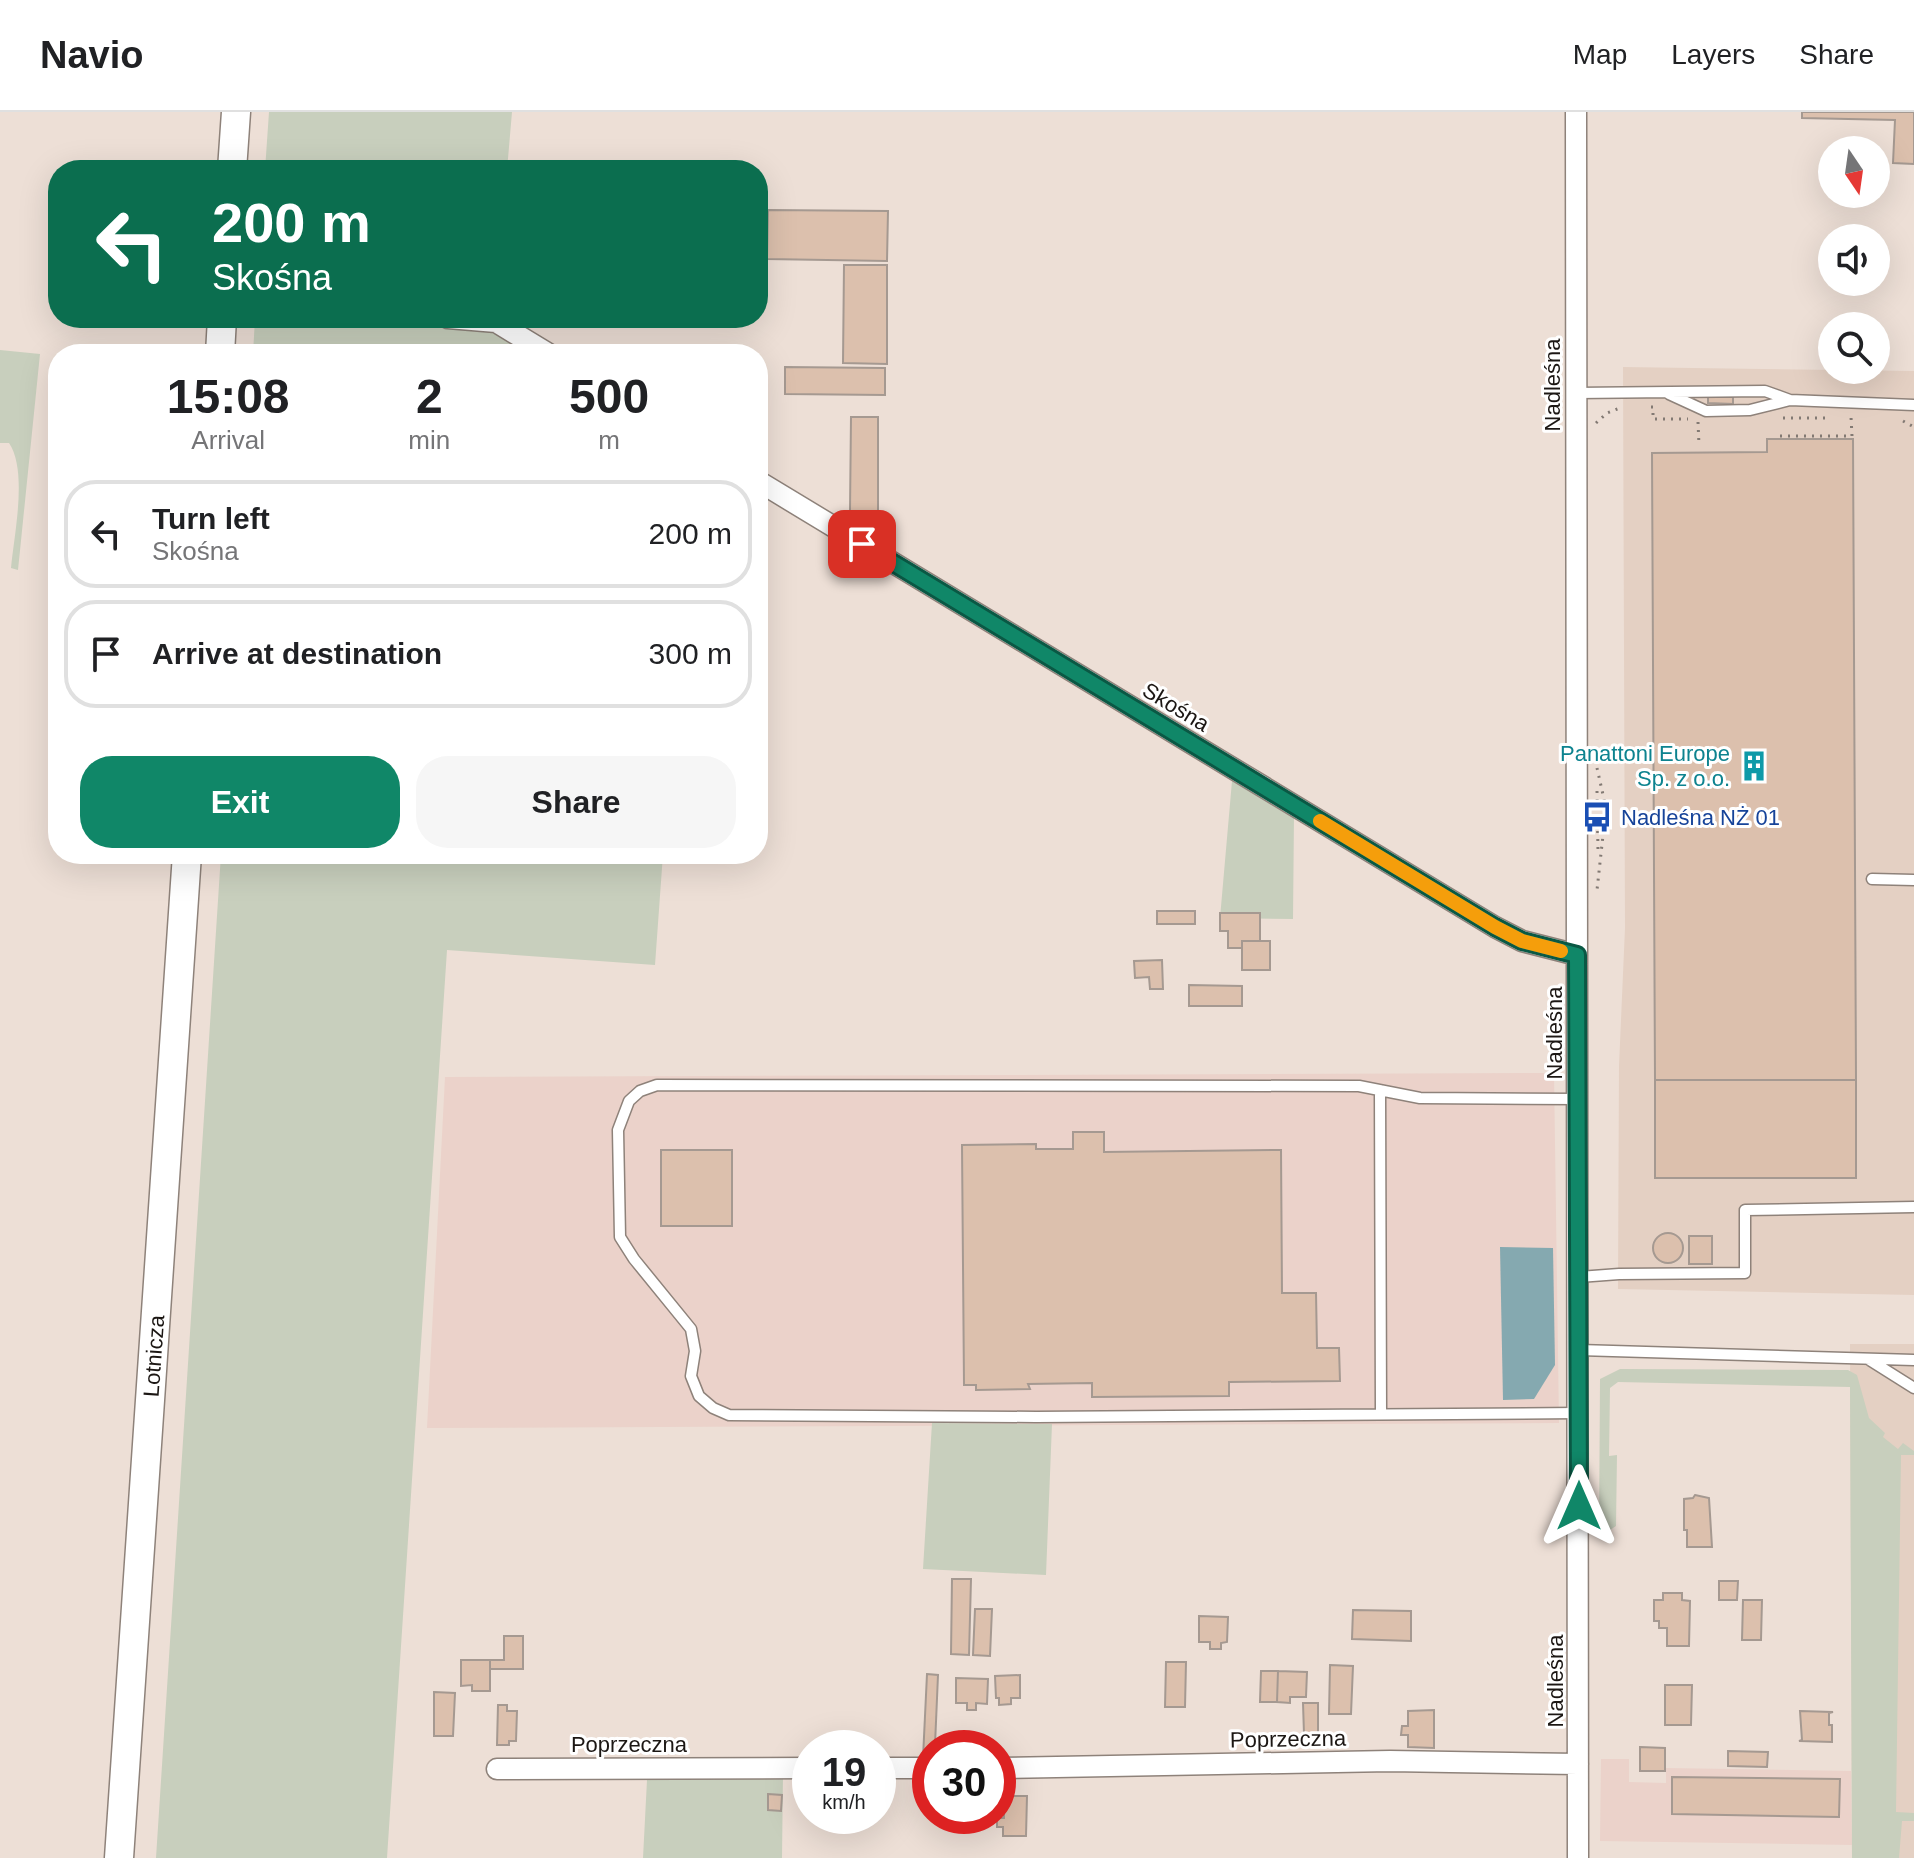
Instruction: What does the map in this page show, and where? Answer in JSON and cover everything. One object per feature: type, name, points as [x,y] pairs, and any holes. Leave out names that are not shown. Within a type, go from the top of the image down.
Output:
[{"type":"main road","points":[[233,160],[236,112]]},
{"type":"main road","name":"Lotnicza","points":[[119,1858],[186,864]]},
{"type":"street","name":"Nadleśna","points":[[1576,112],[1578,1858]]},
{"type":"street","points":[[506,328],[532,344]]},
{"type":"street","name":"Skośna","points":[[768,487],[1495,927],[1522,941],[1577,955]]},
{"type":"street","name":"Poprzeczna","points":[[1016,1768],[1390,1761],[1578,1764]]},
{"type":"street","name":"Poprzeczna","points":[[497,1769],[792,1768]]},
{"type":"lane","points":[[1576,393],[1765,391],[1790,400]]},
{"type":"lane","points":[[1669,394],[1706,411],[1750,410],[1790,400],[1914,405]]},
{"type":"lane","points":[[1872,879],[1914,880]]},
{"type":"lane","points":[[1578,1099],[1420,1098],[1359,1086],[1312,1085],[657,1085],[640,1091],[629,1101],[618,1130],[620,1237],[691,1329],[695,1351],[691,1376],[699,1396],[713,1408],[729,1415],[1036,1417],[1578,1413]]},
{"type":"lane","points":[[1380,1090],[1381,1413]]},
{"type":"lane","points":[[1579,1277],[1745,1273],[1745,1210],[1914,1207]]},
{"type":"lane","points":[[1579,1350],[1914,1360]]},
{"type":"lane","points":[[1866,1358],[1914,1388]]},
{"type":"path","points":[[1780,436],[1852,436],[1851,417]]},
{"type":"path","points":[[1698,419],[1699,445]]},
{"type":"shaded area","points":[[1623,367],[1818,370],[1818,384],[1890,384],[1890,371],[1914,371],[1914,1295],[1618,1289],[1619,1066],[1625,928]]},
{"type":"shaded area","points":[[1554,1073],[1559,1423],[427,1428],[445,1077]]},
{"type":"shaded area","points":[[1850,1344],[1914,1344],[1914,1858],[1852,1858]]},
{"type":"shaded area","points":[[1601,1759],[1629,1759],[1629,1782],[1666,1783],[1666,1768],[1851,1771],[1852,1845],[1600,1841]]},
{"type":"green space","points":[[269,112],[512,112],[508,160],[266,160]]},
{"type":"green space","points":[[254,328],[506,328],[525,344],[254,344]]},
{"type":"green space","points":[[0,350],[40,354],[18,570],[11,568],[18,504],[18,470],[9,443],[0,443]]},
{"type":"green space","points":[[1232,781],[1294,815],[1293,919],[1220,918]]},
{"type":"green space","points":[[220,864],[662,864],[655,965],[447,950],[387,1858],[156,1858]]},
{"type":"green space","points":[[1620,1369],[1848,1370],[1857,1375],[1869,1418],[1885,1433],[1883,1437],[1898,1449],[1903,1443],[1914,1451],[1914,1455],[1901,1455],[1896,1812],[1914,1813],[1914,1821],[1902,1821],[1899,1858],[1852,1858],[1850,1387],[1618,1382],[1610,1388],[1609,1456],[1617,1455],[1616,1526],[1599,1533],[1600,1379]]},
{"type":"green space","points":[[932,1423],[1052,1424],[1046,1575],[923,1569]]},
{"type":"green space","points":[[783,1775],[782,1858],[643,1858],[647,1780]]},
{"type":"water","points":[[1500,1247],[1553,1248],[1555,1365],[1534,1399],[1503,1400]]},
{"type":"building","points":[[1802,112],[1914,112],[1914,164],[1893,163],[1895,120],[1802,118]]},
{"type":"building","points":[[768,210],[888,211],[887,261],[768,259]]},
{"type":"building","points":[[844,265],[887,265],[887,364],[843,363]]},
{"type":"building","points":[[785,367],[885,368],[885,395],[785,394]]},
{"type":"building","points":[[1708,396],[1733,397],[1733,404],[1708,403]]},
{"type":"building","points":[[851,417],[878,417],[878,511],[850,511]]},
{"type":"building","name":"Panattoni Europe Sp. z o.o.","points":[[1767,439],[1853,439],[1856,1080],[1655,1080],[1652,453],[1767,452]]},
{"type":"building","points":[[1157,911],[1195,911],[1195,924],[1157,924]]},
{"type":"building","points":[[1220,913],[1260,913],[1260,941],[1242,941],[1242,948],[1228,948],[1228,931],[1220,931]]},
{"type":"building","points":[[1242,941],[1270,941],[1270,970],[1242,970]]},
{"type":"building","points":[[1162,960],[1163,989],[1150,989],[1149,977],[1135,978],[1134,961]]},
{"type":"building","points":[[1189,985],[1242,986],[1242,1006],[1189,1006]]},
{"type":"building","points":[[1655,1080],[1856,1080],[1856,1178],[1655,1178]]},
{"type":"building","points":[[1073,1132],[1104,1132],[1104,1152],[1281,1150],[1282,1293],[1316,1293],[1317,1348],[1339,1348],[1340,1381],[1229,1382],[1229,1396],[1092,1397],[1092,1383],[1028,1384],[1030,1389],[976,1390],[976,1385],[964,1385],[962,1145],[1036,1144],[1036,1149],[1073,1149]]},
{"type":"building","points":[[661,1150],[732,1150],[732,1226],[661,1226]]},
{"type":"building","points":[[1668,1233],[1679,1237],[1683,1248],[1679,1259],[1668,1263],[1657,1259],[1653,1248],[1657,1237]]},
{"type":"building","points":[[1689,1236],[1712,1236],[1712,1264],[1689,1264]]},
{"type":"building","points":[[1695,1495],[1709,1498],[1712,1547],[1687,1547],[1684,1499]]},
{"type":"building","points":[[952,1579],[971,1579],[969,1655],[951,1654]]},
{"type":"building","points":[[1719,1581],[1738,1581],[1737,1600],[1719,1600]]},
{"type":"building","points":[[1663,1593],[1682,1593],[1682,1600],[1690,1601],[1689,1646],[1667,1646],[1667,1628],[1659,1628],[1659,1621],[1654,1621],[1654,1600],[1663,1600]]},
{"type":"building","points":[[1743,1600],[1762,1600],[1761,1640],[1742,1640]]},
{"type":"building","points":[[975,1609],[992,1609],[990,1656],[973,1655]]},
{"type":"building","points":[[1353,1610],[1411,1611],[1411,1641],[1352,1639]]},
{"type":"building","points":[[1199,1616],[1228,1617],[1227,1642],[1221,1643],[1221,1649],[1210,1649],[1210,1642],[1199,1642]]},
{"type":"building","points":[[504,1636],[523,1636],[523,1669],[490,1669],[490,1660],[504,1660]]},
{"type":"building","points":[[461,1660],[490,1660],[490,1691],[472,1691],[472,1685],[461,1686]]},
{"type":"building","points":[[1166,1662],[1186,1662],[1185,1707],[1165,1707]]},
{"type":"building","points":[[1330,1665],[1353,1666],[1351,1714],[1329,1714]]},
{"type":"building","points":[[1261,1671],[1278,1671],[1277,1702],[1260,1702]]},
{"type":"building","points":[[1278,1671],[1307,1672],[1306,1697],[1290,1697],[1290,1703],[1277,1702]]},
{"type":"building","points":[[927,1674],[938,1675],[936,1730],[924,1730]]},
{"type":"building","points":[[1020,1675],[1020,1698],[1011,1698],[1011,1704],[999,1705],[995,1676]]},
{"type":"building","points":[[956,1678],[988,1679],[987,1704],[976,1703],[976,1710],[967,1710],[967,1703],[956,1703]]},
{"type":"building","points":[[1665,1685],[1692,1685],[1691,1725],[1665,1725]]},
{"type":"building","points":[[434,1692],[455,1693],[453,1736],[434,1736]]},
{"type":"building","points":[[1303,1703],[1318,1703],[1318,1734],[1304,1734]]},
{"type":"building","points":[[498,1705],[507,1705],[507,1711],[517,1711],[516,1741],[509,1741],[509,1745],[497,1745]]},
{"type":"building","points":[[1434,1710],[1434,1748],[1408,1747],[1408,1735],[1401,1735],[1402,1726],[1408,1726],[1408,1711]]},
{"type":"building","points":[[1800,1711],[1833,1712],[1829,1713],[1832,1742],[1799,1741],[1802,1740]]},
{"type":"building","points":[[1640,1747],[1665,1748],[1665,1771],[1640,1771]]},
{"type":"building","points":[[1728,1751],[1768,1752],[1767,1767],[1728,1766]]},
{"type":"building","points":[[1672,1777],[1840,1779],[1839,1817],[1672,1814]]},
{"type":"building","points":[[768,1794],[782,1795],[781,1811],[768,1810]]},
{"type":"building","points":[[1016,1796],[1027,1796],[1026,1836],[1003,1836],[1016,1834]]},
{"type":"slow traffic","points":[[1320,821],[1495,927],[1522,941],[1561,951]]},
{"type":"place","name":"Panattoni Europe Sp. z o.o.","points":[[1754,766]]},
{"type":"place","name":"Nadleśna NŻ 01","points":[[1597,817]]},
{"type":"route","points":[[862,544],[1495,927],[1522,941],[1577,955],[1579,1506]]}]
